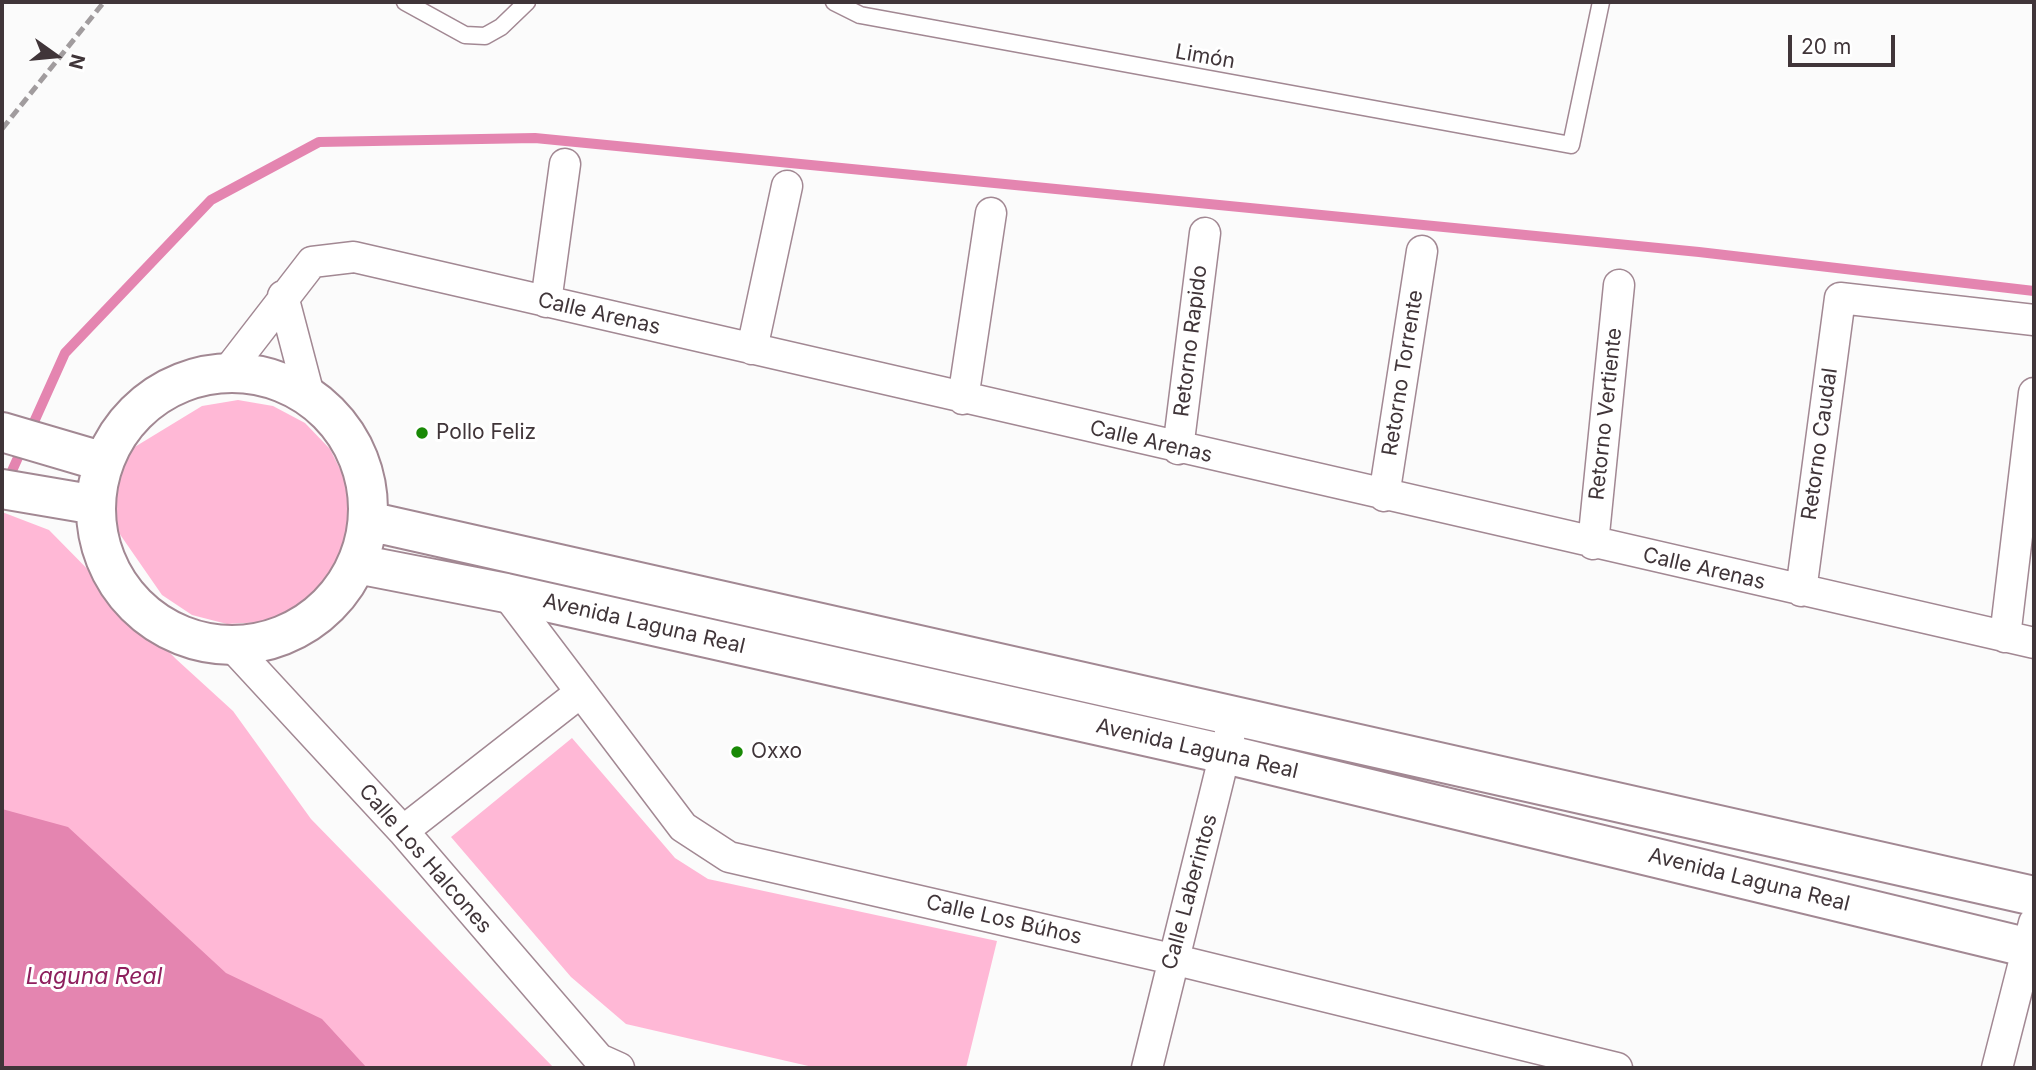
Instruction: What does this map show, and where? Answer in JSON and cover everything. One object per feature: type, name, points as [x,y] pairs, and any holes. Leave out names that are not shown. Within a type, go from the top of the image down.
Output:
[{"type":"street","points":[[546,302],[565,164]]},
{"type":"street","points":[[752,349],[787,186]]},
{"type":"street","points":[[964,399],[991,213]]},
{"type":"street","name":"Retorno Rapido","points":[[1178,449],[1205,233]]},
{"type":"street","name":"Retorno Torrente","points":[[1384,496],[1422,251]]},
{"type":"street","name":"Calle Arenas","points":[[227,372],[283,296],[312,262],[354,257],[1178,449],[2034,643]]},
{"type":"street","name":"Retorno Vertiente","points":[[1593,544],[1619,285]]},
{"type":"street","points":[[283,296],[309,395]]},
{"type":"street","name":"Retorno Caudal","points":[[1801,591],[1840,298],[2034,320]]},
{"type":"street","points":[[227,372],[270,377],[309,395],[336,419],[355,449],[367,484],[368,521],[357,564],[336,597],[307,624],[271,640],[232,646],[189,639],[151,619],[120,588],[101,548],[96,505],[104,462],[123,426],[152,398],[188,379],[227,372]]},
{"type":"street","points":[[2005,637],[2034,393]]},
{"type":"street","points":[[2,432],[104,462]]},
{"type":"street","points":[[2,489],[96,505]]},
{"type":"street","name":"Avenida Laguna Real","points":[[368,521],[2034,896]]},
{"type":"street","name":"Avenida Laguna Real","points":[[357,564],[506,593],[1225,754],[2032,940]]},
{"type":"street","name":"Calle Los Búhos","points":[[506,593],[683,827],[729,857],[1172,959],[1617,1068]]},
{"type":"street","name":"Calle Los Halcones","points":[[232,646],[403,831],[600,1059],[619,1068]]},
{"type":"street","points":[[403,831],[581,692]]},
{"type":"street","name":"Calle Laberintos","points":[[1147,1068],[1234,716]]},
{"type":"street","points":[[1997,1068],[2032,940]]},
{"type":"lane","points":[[405,2],[465,35],[485,36],[501,27],[527,2]]},
{"type":"lane","name":"Limón","points":[[834,2],[860,15],[1571,145],[1601,2]]},
{"type":"shaded area","points":[[238,400],[273,406],[305,423],[330,449],[346,481],[350,518],[343,553],[324,585],[297,608],[263,622],[227,624],[192,615],[162,595],[101,507],[110,462],[202,406]]},
{"type":"shaded area","points":[[2,512],[49,530],[176,659],[233,711],[311,819],[554,1068],[2,1068]]},
{"type":"shaded area","points":[[572,738],[675,858],[708,879],[997,941],[966,1068],[817,1068],[626,1024],[571,977],[451,837]]},
{"type":"water","name":"Laguna Real","points":[[2,809],[68,827],[226,973],[322,1019],[367,1068],[2,1068]]},
{"type":"waterway","points":[[7,482],[65,353],[211,200],[319,142],[535,138],[1699,252],[2034,291]]},
{"type":"railway","points":[[2,129],[104,2]]},
{"type":"place","name":"Pollo Feliz","points":[[422,433]]},
{"type":"place","name":"Oxxo","points":[[737,752]]}]
